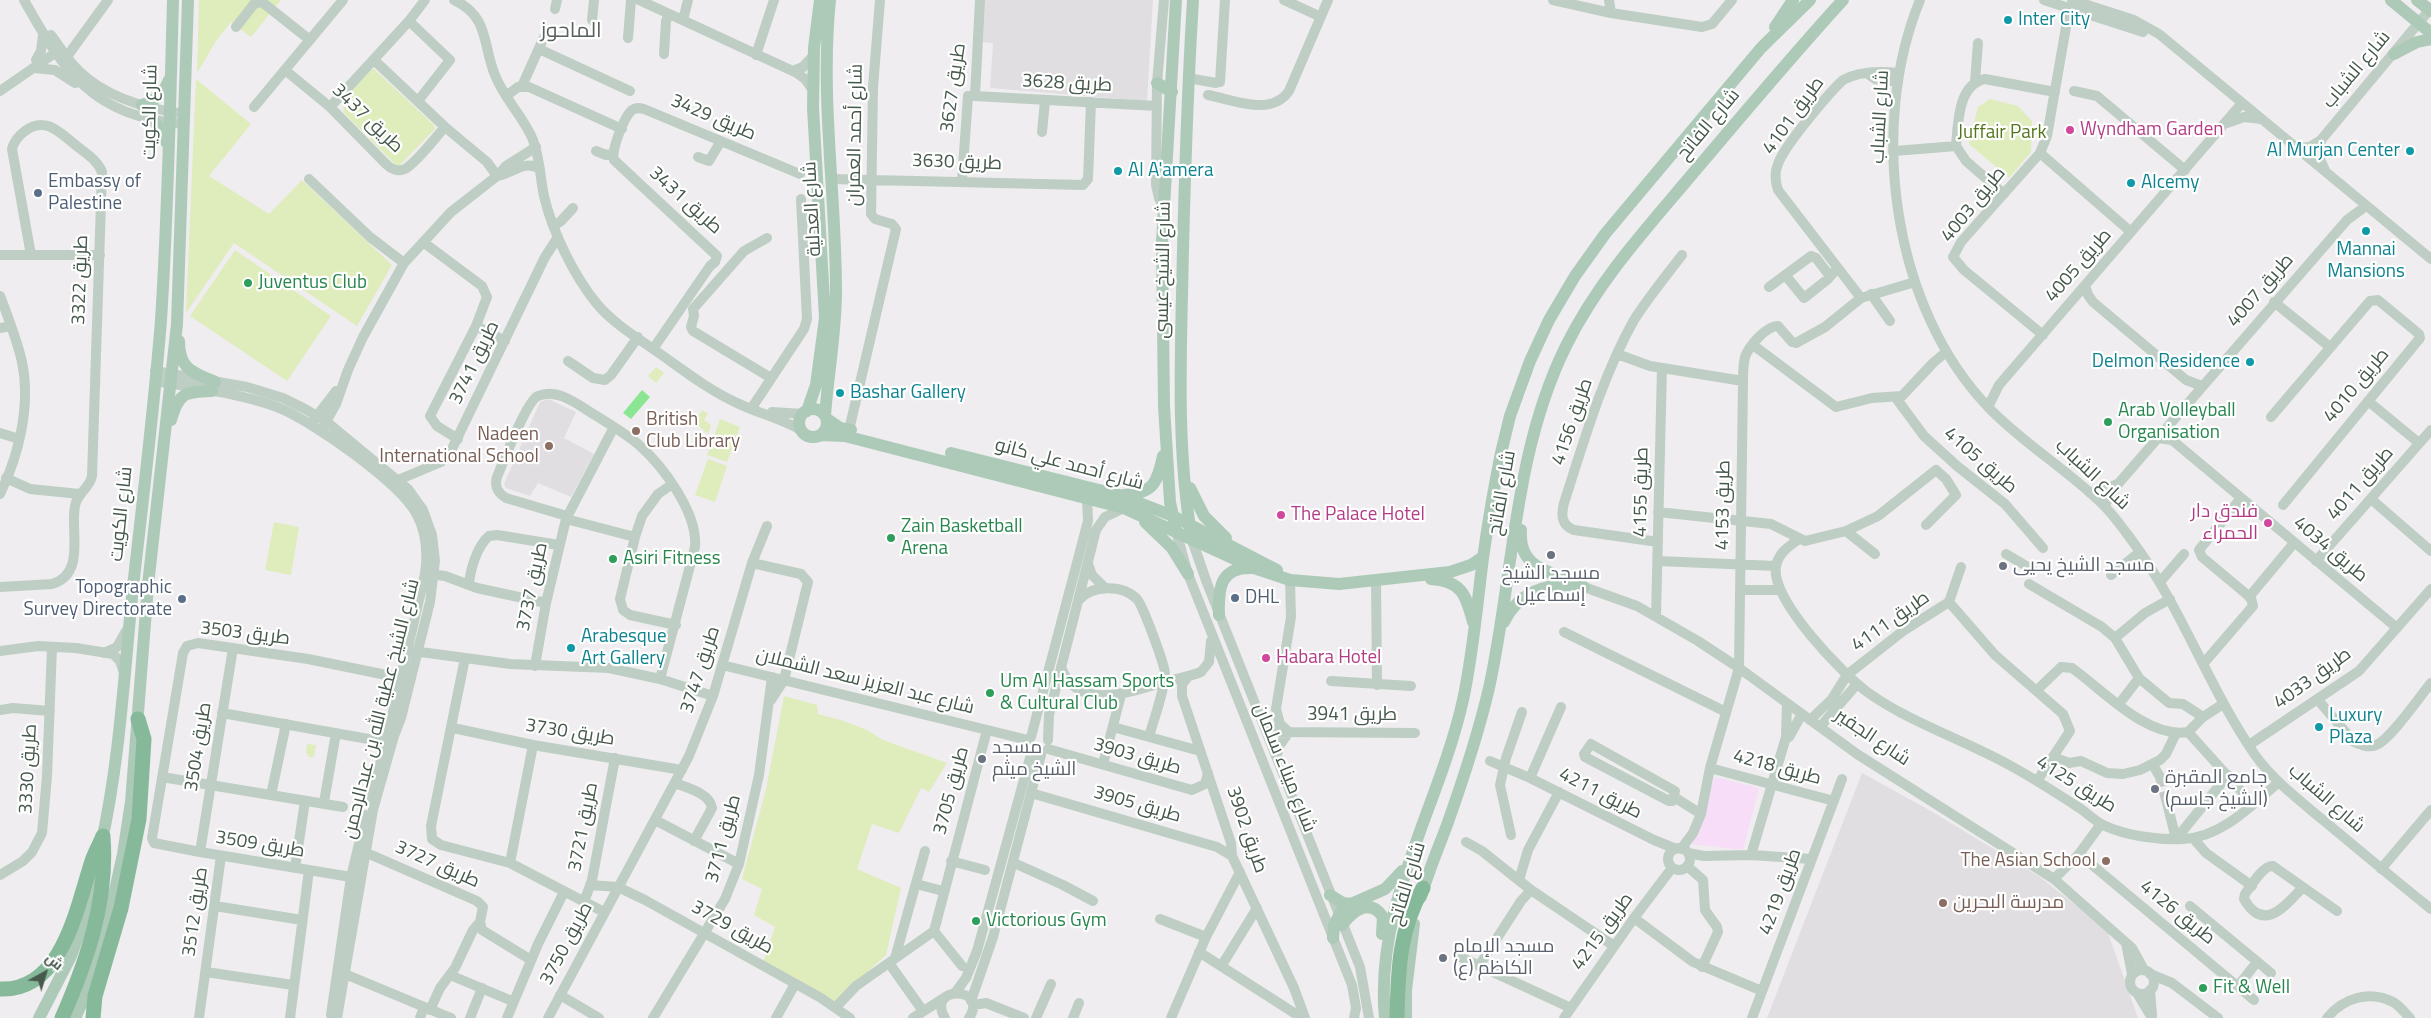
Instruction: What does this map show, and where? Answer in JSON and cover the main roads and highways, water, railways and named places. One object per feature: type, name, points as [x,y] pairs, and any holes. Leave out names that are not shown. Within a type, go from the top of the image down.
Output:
[{"type":"highway","points":[[93,1018],[100,978],[121,908],[139,819],[144,738],[138,719]]},
{"type":"highway","points":[[0,989],[24,986],[42,974],[50,965],[68,935],[86,886],[92,860],[103,836]]},
{"type":"highway","points":[[62,1018],[80,977],[91,939],[106,867],[103,836]]},
{"type":"highway","points":[[1405,1017],[1401,946],[1407,922],[1423,888]]},
{"type":"main road","name":"شارع الكويت","points":[[39,1018],[68,963],[85,918],[113,787],[126,681],[130,616],[163,287],[170,154],[168,117],[173,0]]},
{"type":"main road","name":"شارع الكويت","points":[[75,1018],[86,994],[101,950],[123,854],[132,802],[148,585],[176,324],[188,0]]},
{"type":"main road","name":"شارع العدلية","points":[[805,412],[816,385],[825,318],[813,90],[814,55],[820,0]]},
{"type":"main road","name":"شارع العدلية","points":[[826,418],[835,327],[836,291],[825,78],[830,0]]},
{"type":"main road","name":"شارع الشيخ عيسى","points":[[1176,0],[1162,242],[1166,439],[1172,516],[1176,531]]},
{"type":"main road","name":"شارع الشيخ عيسى","points":[[1192,540],[1182,464],[1180,378],[1185,136],[1193,0]]},
{"type":"main road","name":"شارع الفاتح","points":[[1761,48],[1793,0]]},
{"type":"main road","name":"شارع الفاتح","points":[[1385,1018],[1384,961],[1399,889],[1456,726],[1463,699],[1497,472],[1510,416],[1530,361],[1549,320],[1575,276],[1605,234],[1761,48],[1810,0]]},
{"type":"main road","name":"شارع الفاتح","points":[[1423,888],[1474,743],[1489,688],[1529,450],[1544,397],[1565,347],[1592,300],[1624,255],[1798,48],[1835,0]]},
{"type":"main road","name":"شارع الفاتح","points":[[1798,48],[1843,0]]},
{"type":"main road","points":[[2391,0],[2431,33]]},
{"type":"main road","points":[[2394,54],[2417,42],[2431,39]]},
{"type":"main road","points":[[142,105],[150,103],[161,95],[171,75]]},
{"type":"main road","points":[[1157,83],[1172,92]]},
{"type":"main road","points":[[152,119],[162,130],[170,154]]},
{"type":"main road","points":[[164,438],[174,407],[181,396],[213,387],[184,364],[179,351],[176,324]]},
{"type":"main road","points":[[815,409],[826,418],[827,427],[820,435],[811,437],[801,430],[799,421],[805,412],[815,409]]},
{"type":"main road","name":"شارع أحمد علي كانو","points":[[826,418],[833,425],[849,430],[1034,478],[1087,498],[1129,510],[1192,540]]},
{"type":"main road","name":"شارع أحمد علي كانو","points":[[820,435],[845,436],[1119,495],[1172,516],[1272,567],[1290,580]]},
{"type":"main road","points":[[1119,495],[1138,494],[1150,489],[1160,470],[1166,439]]},
{"type":"main road","points":[[1182,464],[1193,497],[1204,516],[1241,551]]},
{"type":"main road","points":[[1499,632],[1516,604],[1537,589],[1554,585],[1584,587],[1539,568],[1528,559],[1521,544],[1522,511],[1520,498]]},
{"type":"main road","points":[[1129,510],[1166,541],[1188,574]]},
{"type":"main road","points":[[1192,540],[1254,568],[1290,580],[1339,584],[1458,570],[1471,565],[1483,557]]},
{"type":"main road","points":[[1219,615],[1219,594],[1224,580],[1229,573],[1238,569],[1254,568]]},
{"type":"main road","points":[[1376,580],[1447,580],[1455,584],[1464,596],[1474,628]]},
{"type":"main road","points":[[1330,895],[1343,903],[1351,904],[1385,890],[1408,863]]},
{"type":"main road","points":[[1333,938],[1340,920],[1351,904]]},
{"type":"main road","points":[[1340,920],[1362,907],[1369,906],[1380,912],[1383,923],[1380,950],[1384,961]]},
{"type":"tunnel","points":[[2160,777],[2167,803]]},
{"type":"place","name":"Inter City","points":[[2008,20]]},
{"type":"place","name":"Wyndham Garden","points":[[2070,130]]},
{"type":"place","name":"Al Murjan Center","points":[[2410,151]]},
{"type":"place","name":"Al A'amera","points":[[1118,171]]},
{"type":"place","name":"Alcemy","points":[[2131,183]]},
{"type":"place","name":"Embassy of Palestine","points":[[38,193]]},
{"type":"place","name":"Mannai Mansions","points":[[2366,231]]},
{"type":"place","name":"Juventus Club","points":[[248,283]]},
{"type":"place","name":"Delmon Residence","points":[[2250,362]]},
{"type":"place","name":"Bashar Gallery","points":[[840,393]]},
{"type":"place","name":"Arab Volleyball Organisation","points":[[2108,422]]},
{"type":"place","name":"British Club Library","points":[[636,431]]},
{"type":"place","name":"Nadeen International School","points":[[549,446]]},
{"type":"place","name":"The Palace Hotel","points":[[1281,515]]},
{"type":"place","name":"فندق دار الحمراء","points":[[2268,523]]},
{"type":"place","name":"Zain Basketball Arena","points":[[891,538]]},
{"type":"place","name":"مسجد الشيخ إسماعيل","points":[[1551,555]]},
{"type":"place","name":"Asiri Fitness","points":[[613,559]]},
{"type":"place","name":"مسجد الشيخ يحيى","points":[[2003,566]]},
{"type":"place","name":"DHL","points":[[1235,598]]},
{"type":"place","name":"Topographic Survey Directorate","points":[[182,599]]},
{"type":"place","name":"Arabesque Art Gallery","points":[[571,648]]},
{"type":"place","name":"Habara Hotel","points":[[1266,658]]},
{"type":"place","name":"Um Al Hassam Sports & Cultural Club","points":[[990,693]]},
{"type":"place","name":"Luxury Plaza","points":[[2319,727]]},
{"type":"place","name":"مسجد الشيخ ميثم","points":[[982,759]]},
{"type":"place","name":"جامع المقبرة (الشيخ جاسم)","points":[[2155,789]]},
{"type":"place","name":"The Asian School","points":[[2106,861]]},
{"type":"place","name":"مدرسة البحرين","points":[[1943,903]]},
{"type":"place","name":"Victorious Gym","points":[[976,921]]},
{"type":"place","name":"مسجد الإمام الكاظم (ع)","points":[[1443,958]]},
{"type":"place","name":"Fit & Well","points":[[2203,988]]},
{"type":"district","name":"الماحوز","points":[[571,32]]},
{"type":"park label","name":"Juffair Park","points":[[2002,133]]}]
